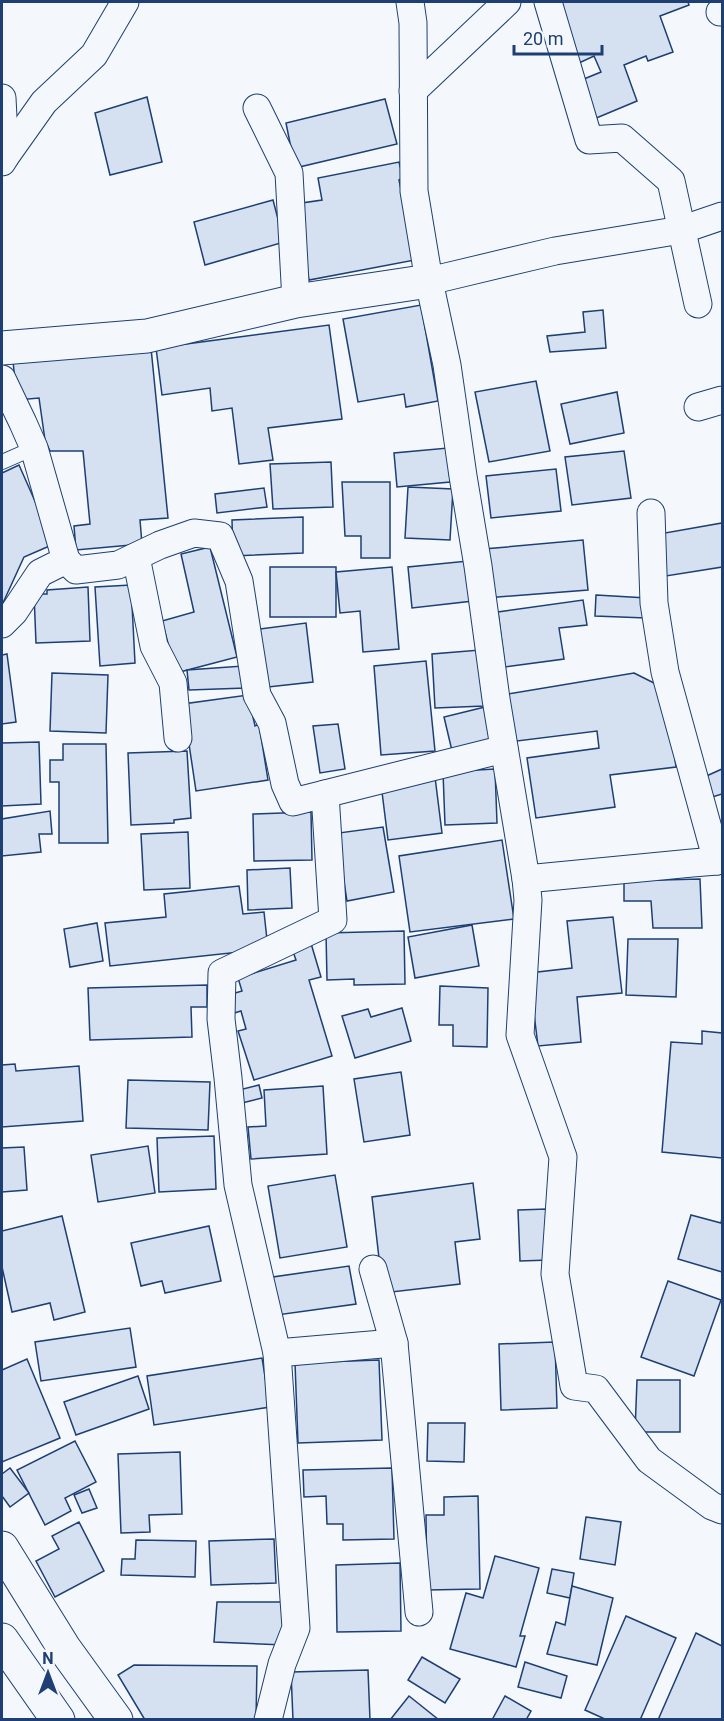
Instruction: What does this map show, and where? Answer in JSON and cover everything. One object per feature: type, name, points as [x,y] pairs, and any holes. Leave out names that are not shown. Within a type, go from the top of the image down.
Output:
[{"type":"street","points":[[3,160],[44,102],[94,55],[125,2]]},
{"type":"street","points":[[410,2],[413,23],[414,191],[429,281],[447,365],[504,749],[526,879],[528,900],[520,1035],[563,1157],[555,1274],[574,1386],[596,1389],[649,1460],[712,1506],[723,1510]]},
{"type":"street","points":[[413,91],[507,2]]},
{"type":"street","points":[[548,2],[589,140],[621,138],[671,181],[698,304]]},
{"type":"street","points":[[2,98],[3,160]]},
{"type":"street","points":[[257,108],[289,173],[296,302]]},
{"type":"street","points":[[2,348],[147,336],[296,302],[429,281],[555,251],[681,230],[723,216]]},
{"type":"street","points":[[2,379],[34,448],[66,560],[76,570],[118,564],[159,545],[194,533],[220,536],[239,581],[257,695],[272,723],[285,784],[293,802],[504,749]]},
{"type":"street","points":[[526,879],[720,859],[665,672],[654,603],[651,513]]},
{"type":"street","points":[[136,557],[154,646],[173,683],[178,738]]},
{"type":"street","points":[[2,624],[14,612],[40,573],[66,560]]},
{"type":"street","points":[[268,1719],[282,1664],[296,1628],[277,1353],[238,1185],[221,1019],[222,973],[333,920],[325,794]]},
{"type":"street","points":[[373,1269],[394,1343],[419,1612]]},
{"type":"street","points":[[277,1353],[394,1343]]},
{"type":"street","points":[[2,1548],[64,1648],[116,1719]]},
{"type":"street","points":[[2,1640],[58,1719]]},
{"type":"lane","points":[[2,462],[34,448]]},
{"type":"building","points":[[555,2],[688,2],[689,5],[660,16],[673,52],[648,61],[646,56],[624,65],[637,101],[594,119],[579,81],[601,72],[594,56],[579,63]]},
{"type":"building","points":[[147,97],[162,162],[110,175],[95,113]]},
{"type":"building","points":[[385,99],[397,144],[295,168],[286,123]]},
{"type":"building","points":[[399,162],[403,178],[399,180],[415,260],[309,280],[295,204],[322,200],[318,178]]},
{"type":"building","points":[[273,200],[284,242],[205,265],[194,222]]},
{"type":"building","points":[[421,305],[438,401],[406,407],[404,394],[358,402],[343,319]]},
{"type":"building","points":[[603,310],[606,348],[550,352],[547,336],[585,332],[583,312]]},
{"type":"building","points":[[329,325],[342,419],[268,428],[273,460],[239,464],[232,408],[212,411],[210,388],[162,395],[156,348]]},
{"type":"building","points":[[151,348],[168,518],[140,520],[142,544],[76,550],[74,526],[90,524],[83,451],[50,451],[45,440],[39,398],[17,400],[13,361]]},
{"type":"building","points":[[536,381],[550,451],[489,462],[475,392]]},
{"type":"building","points":[[617,392],[624,433],[570,444],[561,404]]},
{"type":"building","points":[[448,448],[450,482],[397,487],[394,453]]},
{"type":"building","points":[[624,451],[631,498],[572,505],[565,457]]},
{"type":"building","points":[[331,462],[333,507],[273,509],[270,464]]},
{"type":"building","points":[[19,465],[54,544],[24,557],[2,605],[2,473]]},
{"type":"building","points":[[556,469],[561,511],[491,518],[486,476]]},
{"type":"building","points":[[342,482],[390,482],[390,558],[361,558],[361,536],[345,536]]},
{"type":"building","points":[[408,487],[453,489],[450,540],[405,538]]},
{"type":"building","points":[[264,488],[267,507],[217,513],[215,494]]},
{"type":"building","points":[[303,517],[303,553],[233,556],[232,520]]},
{"type":"building","points":[[722,523],[722,567],[666,576],[659,534]]},
{"type":"building","points":[[583,540],[588,590],[486,598],[484,549]]},
{"type":"building","points":[[210,547],[237,657],[176,673],[162,621],[194,612],[181,554]]},
{"type":"building","points":[[468,561],[473,601],[412,608],[408,567]]},
{"type":"building","points":[[270,567],[336,567],[336,617],[270,617]]},
{"type":"building","points":[[392,567],[399,649],[363,652],[360,611],[340,613],[336,572]]},
{"type":"building","points":[[131,585],[135,663],[100,666],[95,587]]},
{"type":"building","points":[[88,587],[90,641],[36,643],[34,594],[47,594],[47,590]]},
{"type":"building","points":[[596,595],[647,598],[646,618],[595,616]]},
{"type":"building","points":[[583,600],[587,625],[559,628],[564,659],[505,667],[498,612]]},
{"type":"building","points":[[306,623],[313,682],[259,688],[252,630]]},
{"type":"building","points":[[480,650],[484,706],[435,708],[432,654]]},
{"type":"building","points":[[7,654],[16,722],[2,724],[2,655]]},
{"type":"building","points":[[426,661],[435,751],[381,755],[374,666]]},
{"type":"building","points":[[243,666],[246,688],[189,690],[187,670]]},
{"type":"building","points":[[52,673],[108,675],[106,733],[50,731]]},
{"type":"building","points":[[634,673],[666,689],[676,767],[610,775],[615,807],[536,818],[527,758],[599,748],[597,731],[509,742],[502,695]]},
{"type":"building","points":[[248,695],[255,726],[259,724],[268,780],[196,791],[183,704]]},
{"type":"building","points":[[489,706],[498,744],[453,755],[444,717]]},
{"type":"building","points":[[338,724],[345,769],[320,773],[313,726]]},
{"type":"building","points":[[39,742],[41,804],[2,806],[2,743]]},
{"type":"building","points":[[63,744],[106,744],[108,843],[59,843],[59,782],[50,782],[50,760],[63,760]]},
{"type":"building","points":[[187,751],[191,818],[174,820],[174,823],[131,825],[128,753]]},
{"type":"building","points":[[495,769],[497,823],[445,825],[443,772]]},
{"type":"building","points":[[722,769],[722,794],[709,798],[702,778]]},
{"type":"building","points":[[435,777],[442,833],[388,840],[381,784]]},
{"type":"building","points":[[50,811],[52,834],[39,834],[41,852],[2,856],[2,819]]},
{"type":"building","points":[[311,812],[312,860],[254,861],[253,814]]},
{"type":"building","points":[[383,827],[394,892],[347,901],[342,869],[331,834]]},
{"type":"building","points":[[188,832],[190,888],[144,890],[141,834]]},
{"type":"building","points":[[502,840],[514,919],[410,932],[399,856]]},
{"type":"building","points":[[290,868],[292,908],[248,910],[247,870]]},
{"type":"building","points":[[700,879],[702,928],[653,928],[651,901],[624,901],[624,881]]},
{"type":"building","points":[[239,886],[243,914],[264,912],[268,949],[110,966],[105,923],[166,917],[164,894]]},
{"type":"building","points":[[613,917],[622,993],[577,997],[581,1042],[538,1046],[529,973],[572,968],[567,921]]},
{"type":"building","points":[[97,923],[103,961],[70,967],[64,929]]},
{"type":"building","points":[[472,925],[479,966],[415,978],[408,937]]},
{"type":"building","points":[[404,931],[405,984],[354,985],[354,979],[327,980],[326,933]]},
{"type":"building","points":[[628,939],[678,939],[676,997],[626,995]]},
{"type":"building","points":[[310,940],[321,977],[309,980],[332,1056],[254,1080],[238,1031],[246,1029],[241,1011],[231,1014],[225,996],[242,991],[238,978],[296,960],[291,946]]},
{"type":"building","points":[[207,985],[207,1007],[191,1007],[192,1037],[90,1040],[88,988]]},
{"type":"building","points":[[440,986],[488,988],[487,1047],[453,1046],[453,1025],[439,1025]]},
{"type":"building","points":[[402,1008],[411,1041],[355,1058],[342,1016],[368,1009],[371,1017]]},
{"type":"building","points":[[702,1031],[722,1033],[722,1158],[662,1152],[671,1042],[702,1044]]},
{"type":"building","points":[[15,1064],[16,1071],[79,1066],[83,1121],[2,1127],[2,1065]]},
{"type":"building","points":[[401,1072],[410,1135],[364,1142],[354,1079]]},
{"type":"building","points":[[128,1080],[210,1082],[208,1130],[126,1128]]},
{"type":"building","points":[[259,1085],[262,1098],[238,1104],[235,1091]]},
{"type":"building","points":[[323,1086],[327,1154],[251,1159],[248,1127],[266,1126],[264,1090]]},
{"type":"building","points":[[214,1136],[216,1189],[159,1192],[157,1138]]},
{"type":"building","points":[[148,1146],[155,1193],[98,1202],[91,1155]]},
{"type":"building","points":[[24,1147],[27,1190],[2,1192],[2,1148]]},
{"type":"building","points":[[335,1175],[347,1247],[280,1258],[268,1186]]},
{"type":"building","points":[[473,1183],[480,1239],[455,1242],[460,1284],[383,1293],[372,1197]]},
{"type":"building","points":[[547,1209],[549,1260],[520,1261],[518,1210]]},
{"type":"building","points":[[691,1215],[721,1223],[722,1218],[722,1272],[678,1259]]},
{"type":"building","points":[[62,1216],[85,1312],[54,1320],[50,1303],[12,1312],[2,1267],[2,1231]]},
{"type":"building","points":[[209,1226],[221,1281],[165,1293],[162,1281],[141,1286],[131,1243]]},
{"type":"building","points":[[349,1266],[356,1304],[277,1315],[273,1277]]},
{"type":"building","points":[[668,1281],[721,1300],[694,1376],[641,1357]]},
{"type":"building","points":[[130,1328],[136,1367],[41,1381],[35,1342]]},
{"type":"building","points":[[555,1342],[557,1408],[501,1410],[499,1344]]},
{"type":"building","points":[[262,1358],[270,1407],[154,1425],[147,1376]]},
{"type":"building","points":[[27,1359],[60,1438],[2,1462],[2,1370]]},
{"type":"building","points":[[379,1360],[382,1440],[298,1443],[295,1363]]},
{"type":"building","points":[[138,1376],[149,1409],[76,1435],[64,1402]]},
{"type":"building","points":[[637,1380],[680,1380],[680,1432],[635,1432]]},
{"type":"building","points":[[428,1423],[465,1423],[464,1462],[427,1461]]},
{"type":"building","points":[[75,1441],[96,1482],[65,1498],[71,1511],[45,1525],[17,1470]]},
{"type":"building","points":[[180,1452],[182,1514],[149,1515],[150,1532],[121,1533],[118,1454]]},
{"type":"building","points":[[10,1468],[29,1493],[10,1507],[2,1496],[2,1474]]},
{"type":"building","points":[[392,1468],[394,1539],[343,1540],[343,1524],[327,1524],[326,1496],[304,1497],[303,1470]]},
{"type":"building","points":[[89,1489],[97,1508],[82,1513],[74,1495]]},
{"type":"building","points":[[478,1496],[480,1589],[427,1590],[426,1515],[444,1515],[444,1497]]},
{"type":"building","points":[[586,1517],[621,1522],[615,1565],[580,1559]]},
{"type":"building","points":[[79,1522],[104,1571],[55,1597],[36,1561],[59,1549],[52,1536]]},
{"type":"building","points":[[274,1539],[276,1583],[211,1585],[209,1541]]},
{"type":"building","points":[[136,1540],[196,1541],[195,1577],[121,1575],[122,1559],[135,1559]]},
{"type":"building","points":[[495,1556],[539,1568],[520,1636],[525,1636],[516,1667],[450,1649],[466,1593],[483,1598]]},
{"type":"building","points":[[400,1563],[401,1631],[337,1632],[336,1565]]},
{"type":"building","points":[[552,1569],[574,1573],[570,1598],[547,1593]]},
{"type":"building","points":[[572,1586],[613,1598],[597,1665],[547,1654],[556,1622],[565,1625]]},
{"type":"building","points":[[217,1602],[284,1602],[284,1645],[214,1642]]},
{"type":"building","points":[[626,1616],[676,1638],[640,1720],[607,1720],[585,1710]]},
{"type":"building","points":[[696,1633],[722,1646],[722,1720],[658,1720]]},
{"type":"building","points":[[422,1657],[460,1679],[445,1703],[408,1680]]},
{"type":"building","points":[[525,1662],[567,1676],[561,1698],[518,1687]]},
{"type":"building","points":[[134,1665],[257,1666],[256,1720],[145,1720],[118,1675]]},
{"type":"building","points":[[368,1670],[370,1720],[293,1720],[291,1672]]},
{"type":"building","points":[[409,1696],[439,1720],[390,1720]]},
{"type":"building","points":[[505,1696],[531,1711],[526,1720],[492,1720]]}]
